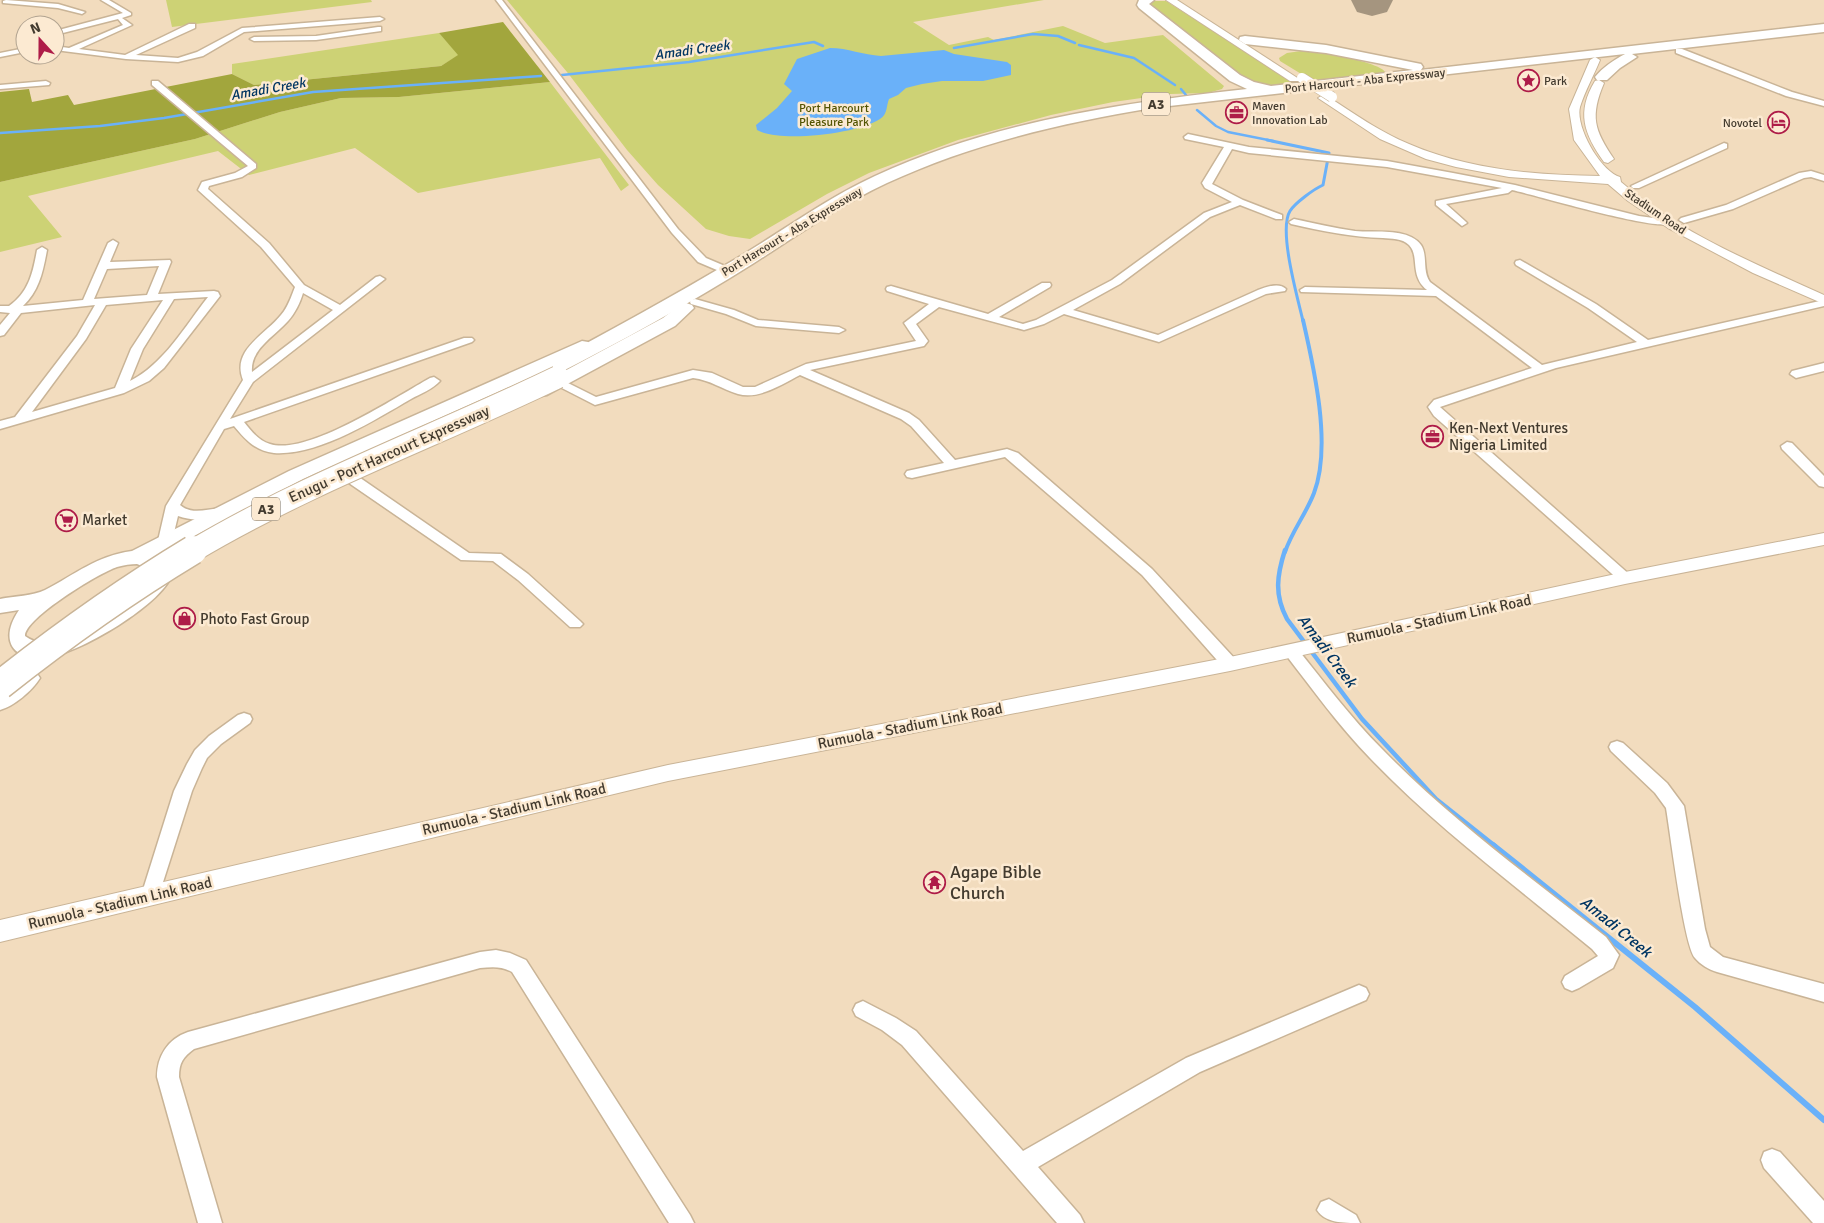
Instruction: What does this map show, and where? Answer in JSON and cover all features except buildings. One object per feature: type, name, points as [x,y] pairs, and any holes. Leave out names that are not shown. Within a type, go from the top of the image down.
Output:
[{"type":"highway","points":[[1137,0],[1135,4],[1234,85],[1229,91],[1209,98]]},
{"type":"highway","points":[[1148,0],[1144,4],[1240,81],[1259,88],[1295,82]]},
{"type":"highway","name":"Port Harcourt - Aba Expressway","points":[[554,377],[656,312],[728,271],[855,192],[934,158],[1001,136],[1065,120],[1122,109],[1209,98],[1295,82],[1380,78],[1824,28]]},
{"type":"highway","name":"Port Harcourt - Aba Expressway","points":[[690,305],[843,211],[896,184],[948,161],[1018,139],[1086,121],[1187,105],[1630,57],[1824,32]]},
{"type":"highway","points":[[1245,40],[1326,49],[1409,66],[1446,71]]},
{"type":"highway","points":[[1270,56],[1277,52],[1295,48],[1332,51],[1375,62],[1393,72],[1391,75],[1380,78]]},
{"type":"highway","points":[[1602,77],[1615,65],[1630,57]]},
{"type":"highway","points":[[1553,65],[1578,69],[1588,78]]},
{"type":"highway","name":"Enugu - Port Harcourt Expressway","points":[[0,668],[54,627],[154,562],[248,507],[321,471],[554,377]]},
{"type":"highway","name":"Enugu - Port Harcourt Expressway","points":[[0,685],[62,636],[125,593],[182,556],[246,519],[363,463],[495,407],[554,377]]},
{"type":"main road","points":[[1171,0],[1295,82],[1327,97],[1392,140],[1448,162],[1494,171],[1619,178]]},
{"type":"main road","points":[[1181,0],[1270,56],[1295,82]]},
{"type":"main road","name":"Stadium Road","points":[[1600,60],[1602,77],[1592,98],[1588,116],[1595,139],[1619,178],[1684,220],[1824,290]]},
{"type":"main road","name":"Stadium Road","points":[[1600,60],[1588,78],[1574,109],[1574,120],[1580,142],[1668,223],[1712,247],[1824,302]]},
{"type":"main road","points":[[0,702],[72,642],[152,589],[159,582],[200,554],[348,476],[669,322],[690,305]]},
{"type":"main road","points":[[72,642],[42,650],[29,649],[19,646],[8,631],[24,616],[97,568],[110,562],[137,558],[224,511],[321,463],[491,390],[603,335],[656,312]]},
{"type":"main road","name":"Rumuola - Stadium Link Road","points":[[0,931],[668,773],[1230,664],[1625,578],[1824,539]]},
{"type":"main road","points":[[137,558],[157,562],[162,568],[159,582]]},
{"type":"main road","points":[[0,606],[53,596]]},
{"type":"street","points":[[65,31],[129,14],[104,0]]},
{"type":"street","points":[[499,0],[557,78],[636,177],[675,231],[702,260],[728,271]]},
{"type":"street","points":[[5,2],[58,6],[82,12]]},
{"type":"street","points":[[225,41],[268,38],[301,39],[380,28],[383,27],[378,11]]},
{"type":"street","points":[[311,16],[346,13]]},
{"type":"street","points":[[319,25],[329,15]]},
{"type":"street","points":[[65,49],[126,57],[183,59],[200,54],[242,30],[380,19]]},
{"type":"street","points":[[70,50],[128,25],[121,20]]},
{"type":"street","points":[[126,57],[192,26]]},
{"type":"street","points":[[283,46],[301,39]]},
{"type":"street","points":[[1679,51],[1811,101],[1824,104]]},
{"type":"street","points":[[0,55],[15,52]]},
{"type":"street","points":[[0,87],[46,83]]},
{"type":"street","points":[[154,83],[192,113],[252,166],[251,170],[244,173],[205,184],[202,186],[203,190],[265,245],[300,288],[340,309]]},
{"type":"street","points":[[1811,101],[1824,95]]},
{"type":"street","points":[[1188,137],[1249,150],[1387,164],[1515,188],[1640,219],[1668,223]]},
{"type":"street","points":[[1229,146],[1207,184],[1240,202],[1278,217]]},
{"type":"street","points":[[1619,178],[1724,146]]},
{"type":"street","points":[[1684,220],[1698,218],[1735,206],[1802,175],[1811,174],[1824,178]]},
{"type":"street","points":[[1462,223],[1439,203],[1515,188]]},
{"type":"street","points":[[891,289],[1021,327],[1040,322],[1116,282],[1207,215],[1240,202]]},
{"type":"street","points":[[1294,222],[1355,234],[1395,236],[1410,240],[1417,247],[1422,280],[1436,293],[1540,369]]},
{"type":"street","points":[[87,303],[113,243]]},
{"type":"street","points":[[8,310],[27,297],[38,277],[42,250]]},
{"type":"street","points":[[103,266],[166,262],[151,298]]},
{"type":"street","points":[[1520,263],[1592,306],[1647,344]]},
{"type":"street","points":[[164,545],[173,506],[249,380],[380,279]]},
{"type":"street","points":[[990,318],[1046,285]]},
{"type":"street","points":[[249,380],[245,369],[249,357],[263,337],[283,321],[292,309],[300,288]]},
{"type":"street","points":[[1063,310],[1151,338],[1161,338],[1262,292],[1281,289]]},
{"type":"street","points":[[1305,290],[1436,293]]},
{"type":"street","points":[[0,425],[120,390],[154,372],[215,296],[207,293],[8,310]]},
{"type":"street","points":[[120,390],[137,349],[171,296]]},
{"type":"street","points":[[20,419],[82,337],[102,302]]},
{"type":"street","points":[[554,377],[592,401],[600,401],[693,374],[708,376],[741,391],[757,391],[799,370],[920,344],[922,342],[921,337],[910,323],[938,302]]},
{"type":"street","points":[[1625,578],[1438,413],[1434,407],[1438,403],[1540,369],[1824,302]]},
{"type":"street","points":[[690,305],[730,312],[756,323],[839,330]]},
{"type":"street","points":[[0,333],[15,314],[8,310]]},
{"type":"street","points":[[221,426],[238,422],[361,376],[468,340]]},
{"type":"street","points":[[1796,374],[1824,367]]},
{"type":"street","points":[[799,370],[905,416],[915,423],[951,463]]},
{"type":"street","points":[[238,422],[250,438],[263,446],[273,449],[295,448],[320,442],[434,381]]},
{"type":"street","points":[[1787,446],[1824,483]]},
{"type":"street","points":[[912,474],[951,463],[998,454],[1007,453],[1013,456],[1147,572],[1230,664]]},
{"type":"street","points":[[348,476],[466,557],[496,557],[523,577],[576,624]]},
{"type":"street","points":[[173,506],[180,513],[189,516],[202,516],[224,511]]},
{"type":"street","points":[[1301,649],[1369,745],[1414,791],[1599,943],[1610,955],[1606,962],[1572,982]]},
{"type":"street","points":[[150,896],[183,791],[193,768],[201,754],[215,740],[244,719]]},
{"type":"street","points":[[1617,747],[1661,788],[1675,806],[1695,929],[1701,952],[1718,964],[1824,994]]},
{"type":"street","points":[[210,1223],[168,1077],[167,1066],[170,1057],[177,1048],[188,1041],[496,958],[510,959],[520,966],[682,1223]]},
{"type":"street","points":[[1021,1165],[1166,1079],[1359,994]]},
{"type":"street","points":[[863,1010],[889,1024],[909,1038],[1072,1223]]},
{"type":"street","points":[[1772,1160],[1824,1218]]},
{"type":"street","points":[[1329,1210],[1348,1223]]},
{"type":"green space","points":[[166,0],[371,0],[372,2],[172,27]]},
{"type":"green space","name":"Port Harcourt Pleasure Park","points":[[507,0],[1044,0],[913,22],[949,45],[988,37],[994,40],[1063,26],[1105,43],[1163,35],[1224,86],[1222,89],[1208,93],[1170,94],[1113,102],[1051,115],[958,140],[869,173],[827,194],[750,239],[729,236],[706,229],[658,185],[627,150],[567,72]]},
{"type":"green space","points":[[1153,1],[1166,1],[1298,85],[1253,85],[1148,6]]},
{"type":"green space","points":[[439,33],[459,55],[441,66],[254,85],[232,74],[232,64]]},
{"type":"green space","points":[[1301,51],[1332,55],[1372,64],[1385,72],[1316,83],[1280,61],[1279,58],[1287,53]]},
{"type":"green space","points":[[550,82],[629,185],[621,191],[600,158],[418,193],[355,148],[249,175],[218,151],[28,196],[62,237],[0,252],[0,182],[195,139],[280,112],[341,98],[399,97]]},
{"type":"shaded area","points":[[503,22],[550,82],[399,97],[341,98],[280,112],[195,139],[0,182],[0,92],[29,89],[32,102],[68,95],[74,105],[232,74],[254,85],[441,66],[458,55],[439,33]]},
{"type":"water","points":[[830,48],[881,56],[944,50],[954,54],[1007,62],[1011,65],[1011,75],[983,81],[942,81],[906,88],[898,95],[889,99],[883,117],[855,129],[800,136],[782,136],[757,130],[756,125],[777,108],[792,91],[784,84],[797,59]]},
{"type":"waterway","name":"Amadi Creek","points":[[954,48],[1033,34],[1058,36],[1075,43]]},
{"type":"waterway","name":"Amadi Creek","points":[[562,75],[689,62],[814,42],[823,46]]},
{"type":"waterway","name":"Amadi Creek","points":[[1079,45],[1134,58],[1175,85]]},
{"type":"waterway","name":"Amadi Creek","points":[[0,133],[100,126],[164,118],[313,92],[541,76]]},
{"type":"waterway","name":"Amadi Creek","points":[[1181,89],[1186,95]]},
{"type":"waterway","name":"Amadi Creek","points":[[1197,110],[1216,126],[1228,132],[1273,141]]},
{"type":"waterway","name":"Amadi Creek","points":[[1267,140],[1329,153],[1323,185],[1296,204],[1290,211],[1287,220],[1286,233],[1290,265],[1303,321]]},
{"type":"waterway","name":"Amadi Creek","points":[[1285,552],[1314,493],[1319,474],[1321,453],[1321,430],[1316,383],[1303,320]]},
{"type":"waterway","name":"Amadi Creek","points":[[1285,550],[1278,585],[1280,602],[1287,619],[1362,719],[1436,799],[1495,846]]},
{"type":"waterway","name":"Amadi Creek","points":[[1493,845],[1695,1007],[1824,1120]]},
{"type":"place","name":"Park","points":[[1528,81]]},
{"type":"place","name":"Maven Innovation Lab","points":[[1236,113]]},
{"type":"place","name":"Novotel","points":[[1778,123]]},
{"type":"place","name":"Ken-Next Ventures Nigeria Limited","points":[[1433,437]]},
{"type":"place","name":"Market","points":[[66,520]]},
{"type":"place","name":"Photo Fast Group","points":[[184,619]]},
{"type":"place","name":"Agape Bible Church","points":[[934,882]]}]
